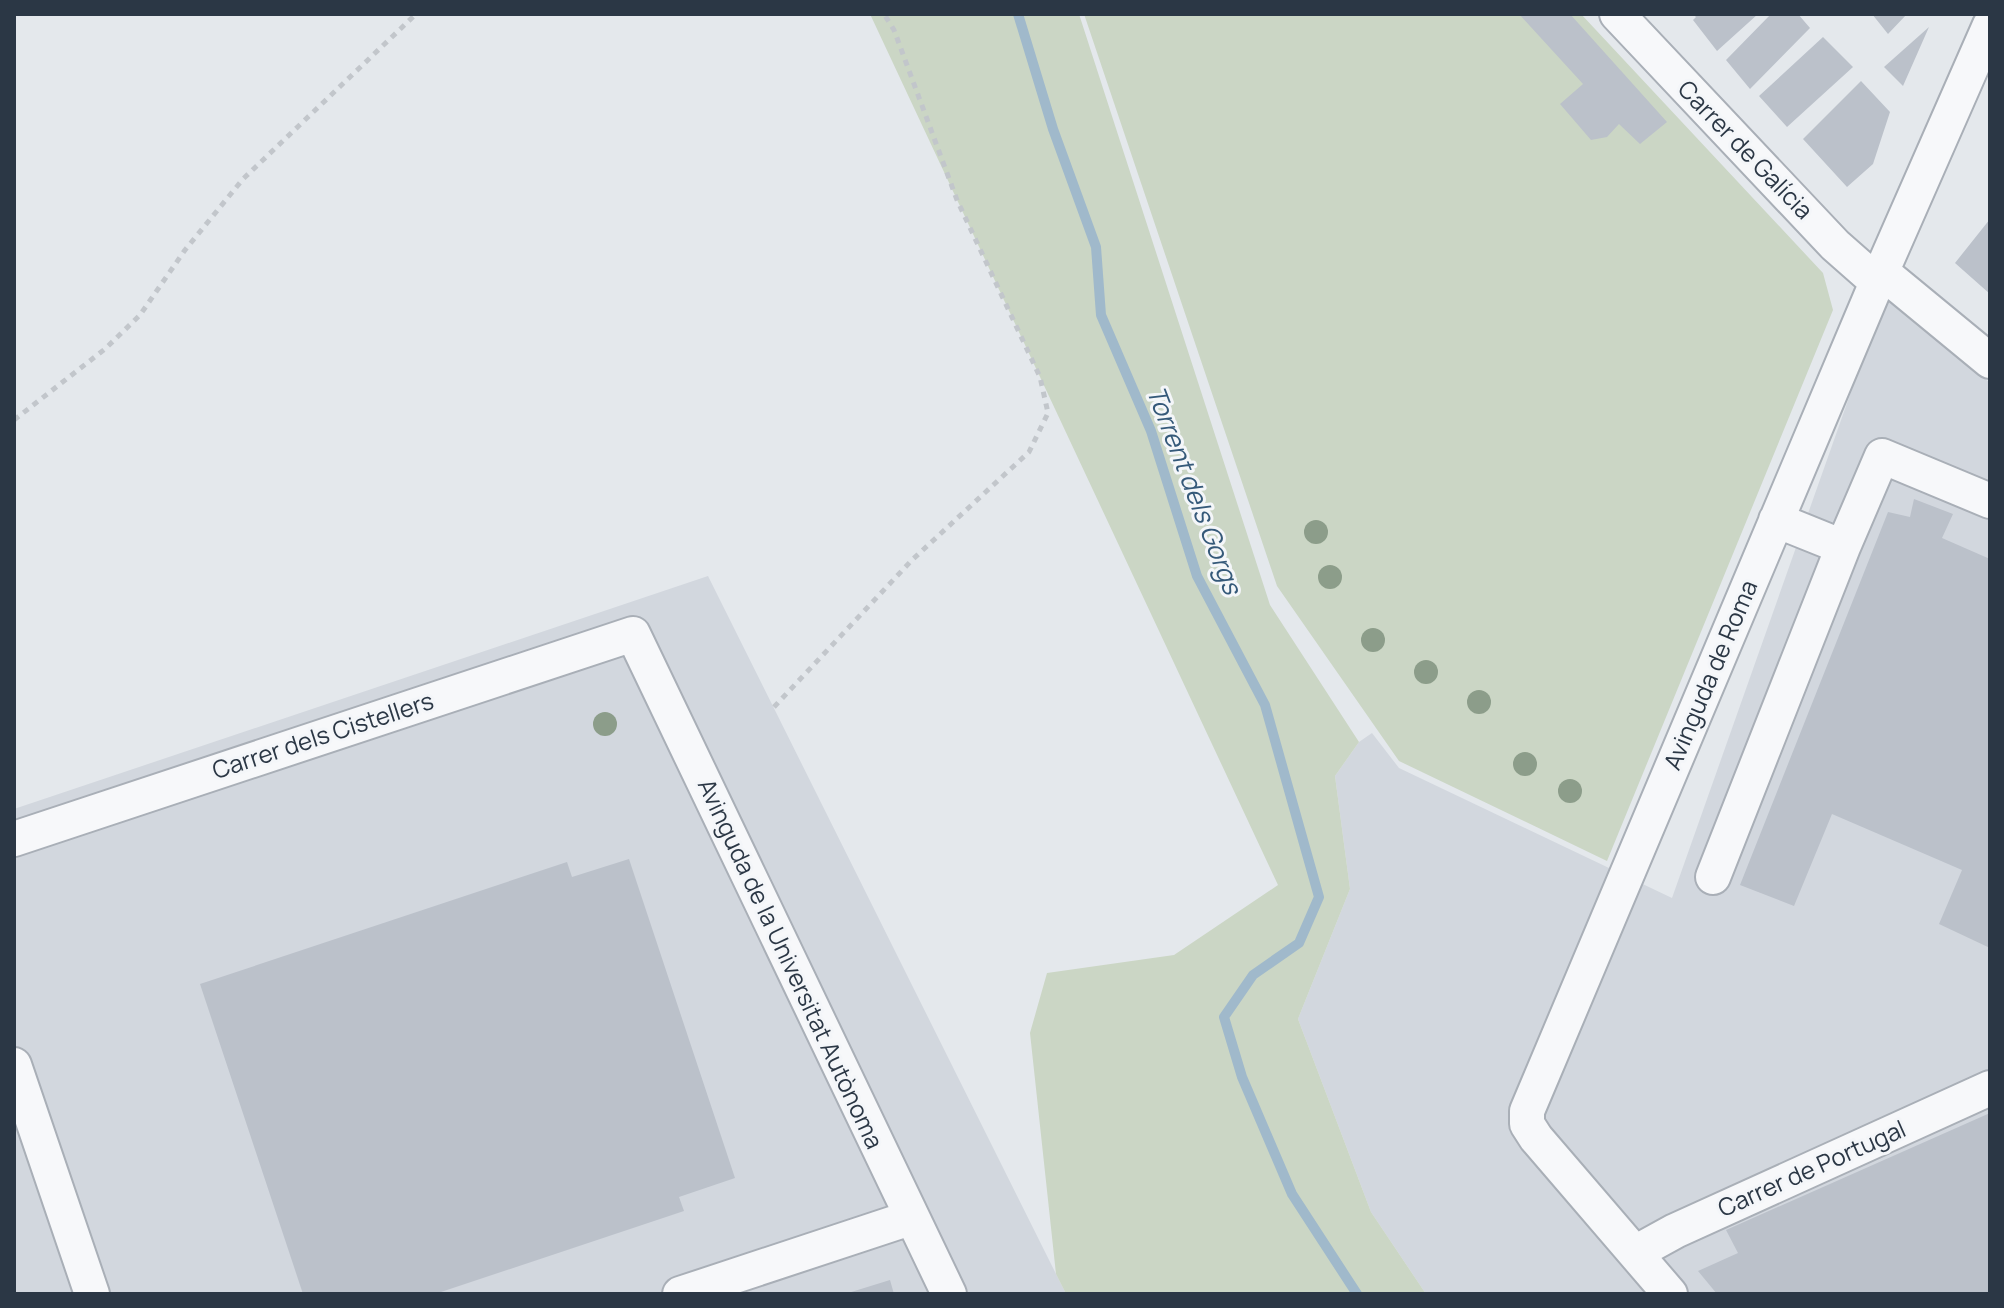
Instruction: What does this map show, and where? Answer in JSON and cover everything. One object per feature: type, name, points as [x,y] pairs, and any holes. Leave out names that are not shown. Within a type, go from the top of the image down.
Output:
[{"type":"street","name":"Carrer de Galícia","points":[[1617,14],[1835,245],[1990,361]]},
{"type":"street","name":"Avinguda de Roma","points":[[1670,1294],[1536,1138],[1527,1124],[1527,1111],[1879,277],[1990,25]]},
{"type":"street","points":[[1713,877],[1882,456],[1990,501]]},
{"type":"street","points":[[1776,520],[1843,547]]},
{"type":"street","name":"Carrer dels Cistellers","points":[[14,839],[633,634]]},
{"type":"street","name":"Avinguda de la Universitat Autònoma","points":[[633,634],[949,1294]]},
{"type":"street","points":[[14,1065],[92,1294]]},
{"type":"street","name":"Carrer de Portugal","points":[[1635,1253],[1675,1231],[1990,1088]]},
{"type":"street","points":[[680,1294],[910,1218]]},
{"type":"path","points":[[14,420],[105,349],[140,315],[185,250],[243,179],[416,14]]},
{"type":"path","points":[[774,707],[912,560],[1029,452],[1048,413],[1040,377],[957,200],[894,30],[884,14]]},
{"type":"shaded area","points":[[1886,293],[1990,383],[1990,1294],[1426,1294],[1371,1212],[1298,1019],[1350,889],[1335,776],[1359,742],[1372,733],[1399,768],[1672,898]]},
{"type":"shaded area","points":[[708,576],[1066,1294],[14,1294],[14,809]]},
{"type":"green space","points":[[870,14],[1079,14],[1270,605],[1359,742],[1335,776],[1350,889],[1298,1019],[1371,1212],[1426,1294],[1066,1294],[1056,1274],[1030,1033],[1047,973],[1174,955],[1278,885]]},
{"type":"green space","points":[[1084,14],[1581,14],[1823,273],[1833,310],[1607,861],[1399,761],[1277,586]]},
{"type":"building","points":[[1519,14],[1570,14],[1667,122],[1640,144],[1619,124],[1607,137],[1591,140],[1560,104],[1583,84]]},
{"type":"building","points":[[1693,14],[1758,14],[1717,51],[1693,20],[1696,17]]},
{"type":"building","points":[[1771,14],[1798,14],[1810,28],[1750,89],[1726,60]]},
{"type":"building","points":[[1872,14],[1907,14],[1888,34]]},
{"type":"building","points":[[1929,27],[1903,86],[1884,67]]},
{"type":"building","points":[[1823,37],[1853,67],[1787,127],[1759,96]]},
{"type":"building","points":[[1861,81],[1890,112],[1873,164],[1847,187],[1803,139]]},
{"type":"building","points":[[1990,219],[1990,294],[1955,263]]},
{"type":"building","points":[[1914,499],[1953,514],[1942,538],[1990,559],[1990,948],[1939,924],[1962,870],[1832,814],[1794,906],[1740,885],[1888,512],[1910,517]]},
{"type":"building","points":[[629,859],[735,1178],[679,1197],[684,1211],[435,1294],[303,1294],[200,984],[567,862],[572,877]]},
{"type":"building","points":[[1990,1113],[1990,1294],[1717,1294],[1698,1271],[1738,1253],[1726,1230]]},
{"type":"building","points":[[890,1280],[894,1294],[848,1293]]},
{"type":"waterway","name":"Torrent dels Gorgs","points":[[1018,14],[1053,129],[1096,247],[1101,315],[1151,431],[1197,576],[1265,705],[1319,897],[1299,943],[1253,975],[1224,1017],[1242,1077],[1292,1194],[1357,1294]]}]
